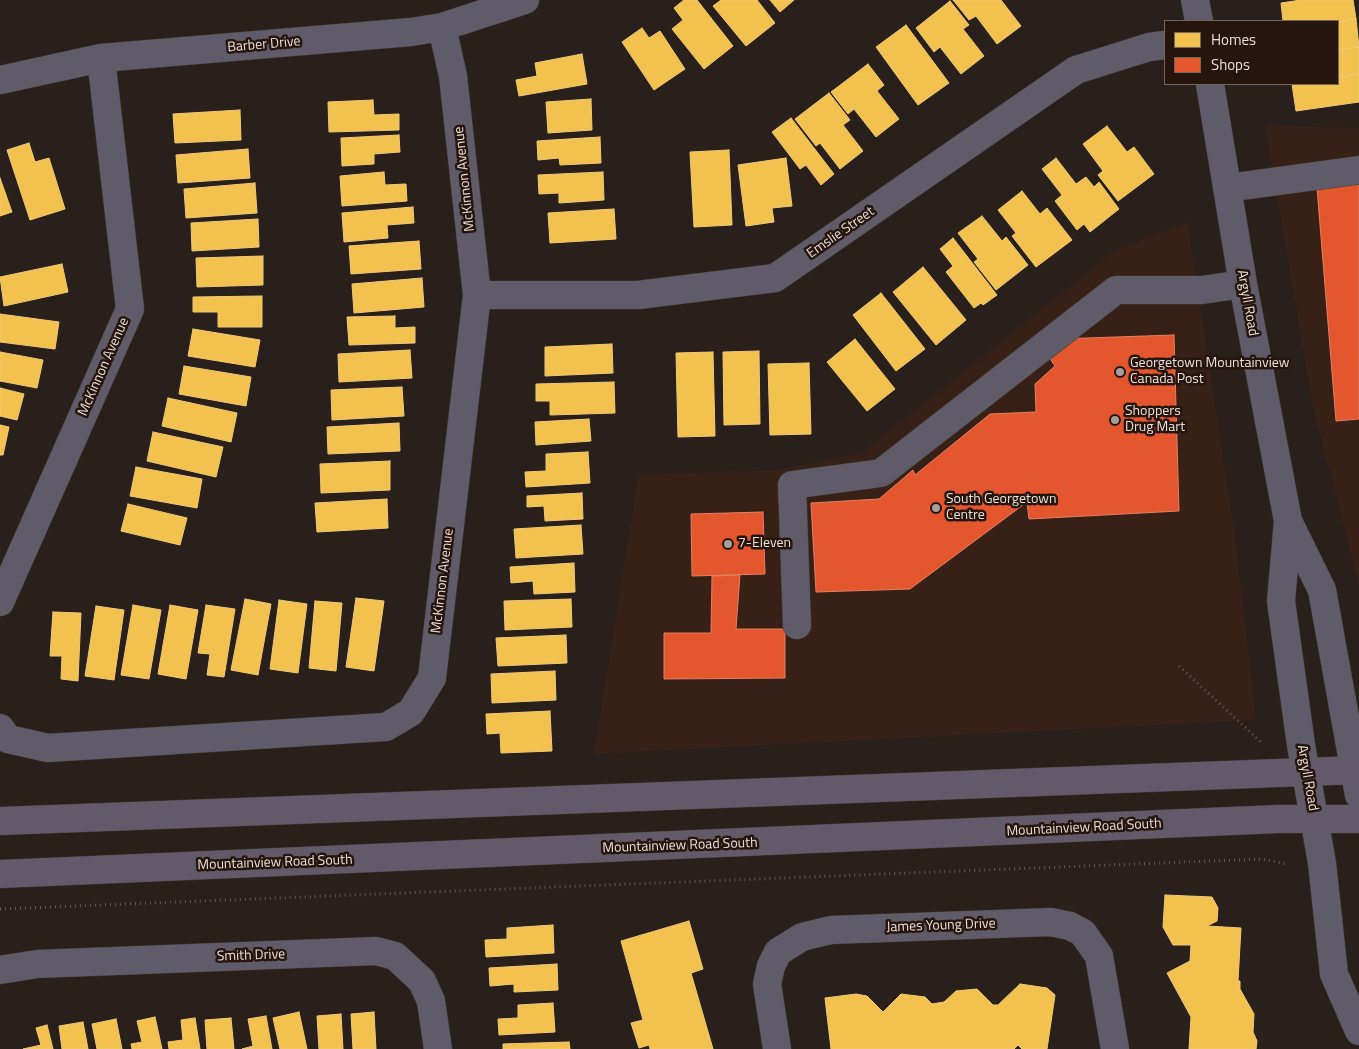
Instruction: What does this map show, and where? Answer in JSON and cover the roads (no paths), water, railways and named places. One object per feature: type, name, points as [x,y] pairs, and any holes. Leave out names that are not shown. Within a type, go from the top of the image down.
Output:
[{"type":"main road","points":[[0,821],[1306,771],[1357,778]]},
{"type":"main road","name":"Mountainview Road South","points":[[0,874],[1314,819],[1359,819]]},
{"type":"street","name":"Barber Drive","points":[[0,80],[101,58],[411,32],[442,27],[525,0]]},
{"type":"street","points":[[1195,0],[1199,20]]},
{"type":"street","name":"McKinnon Avenue","points":[[0,728],[8,739],[48,748],[386,727],[411,712],[432,678],[477,295],[454,76],[442,27]]},
{"type":"street","name":"Emslie Street","points":[[477,295],[638,295],[775,278],[1076,70],[1149,47],[1164,45]]},
{"type":"street","name":"McKinnon Avenue","points":[[0,602],[130,309],[101,58]]},
{"type":"street","name":"Argyll Road","points":[[1210,85],[1243,284],[1288,521],[1322,590],[1357,778]]},
{"type":"street","points":[[1228,188],[1359,170]]},
{"type":"street","points":[[797,625],[792,485],[881,474],[1116,290],[1202,290],[1243,284]]},
{"type":"street","name":"Argyll Road","points":[[1288,521],[1281,601],[1314,819],[1334,974],[1359,1031]]},
{"type":"street","name":"James Young Drive","points":[[777,1049],[767,984],[771,966],[778,952],[802,937],[831,930],[1051,922],[1070,926],[1083,933],[1099,956],[1115,1049]]},
{"type":"street","name":"Smith Drive","points":[[0,970],[37,964],[376,951],[395,956],[422,981],[431,1001],[438,1049]]},
{"type":"place","name":"Georgetown Mountainview Canada Post","points":[[1120,372]]},
{"type":"place","name":"Shoppers Drug Mart","points":[[1115,420]]},
{"type":"place","name":"South Georgetown Centre","points":[[936,508]]},
{"type":"place","name":"7-Eleven","points":[[728,544]]}]
